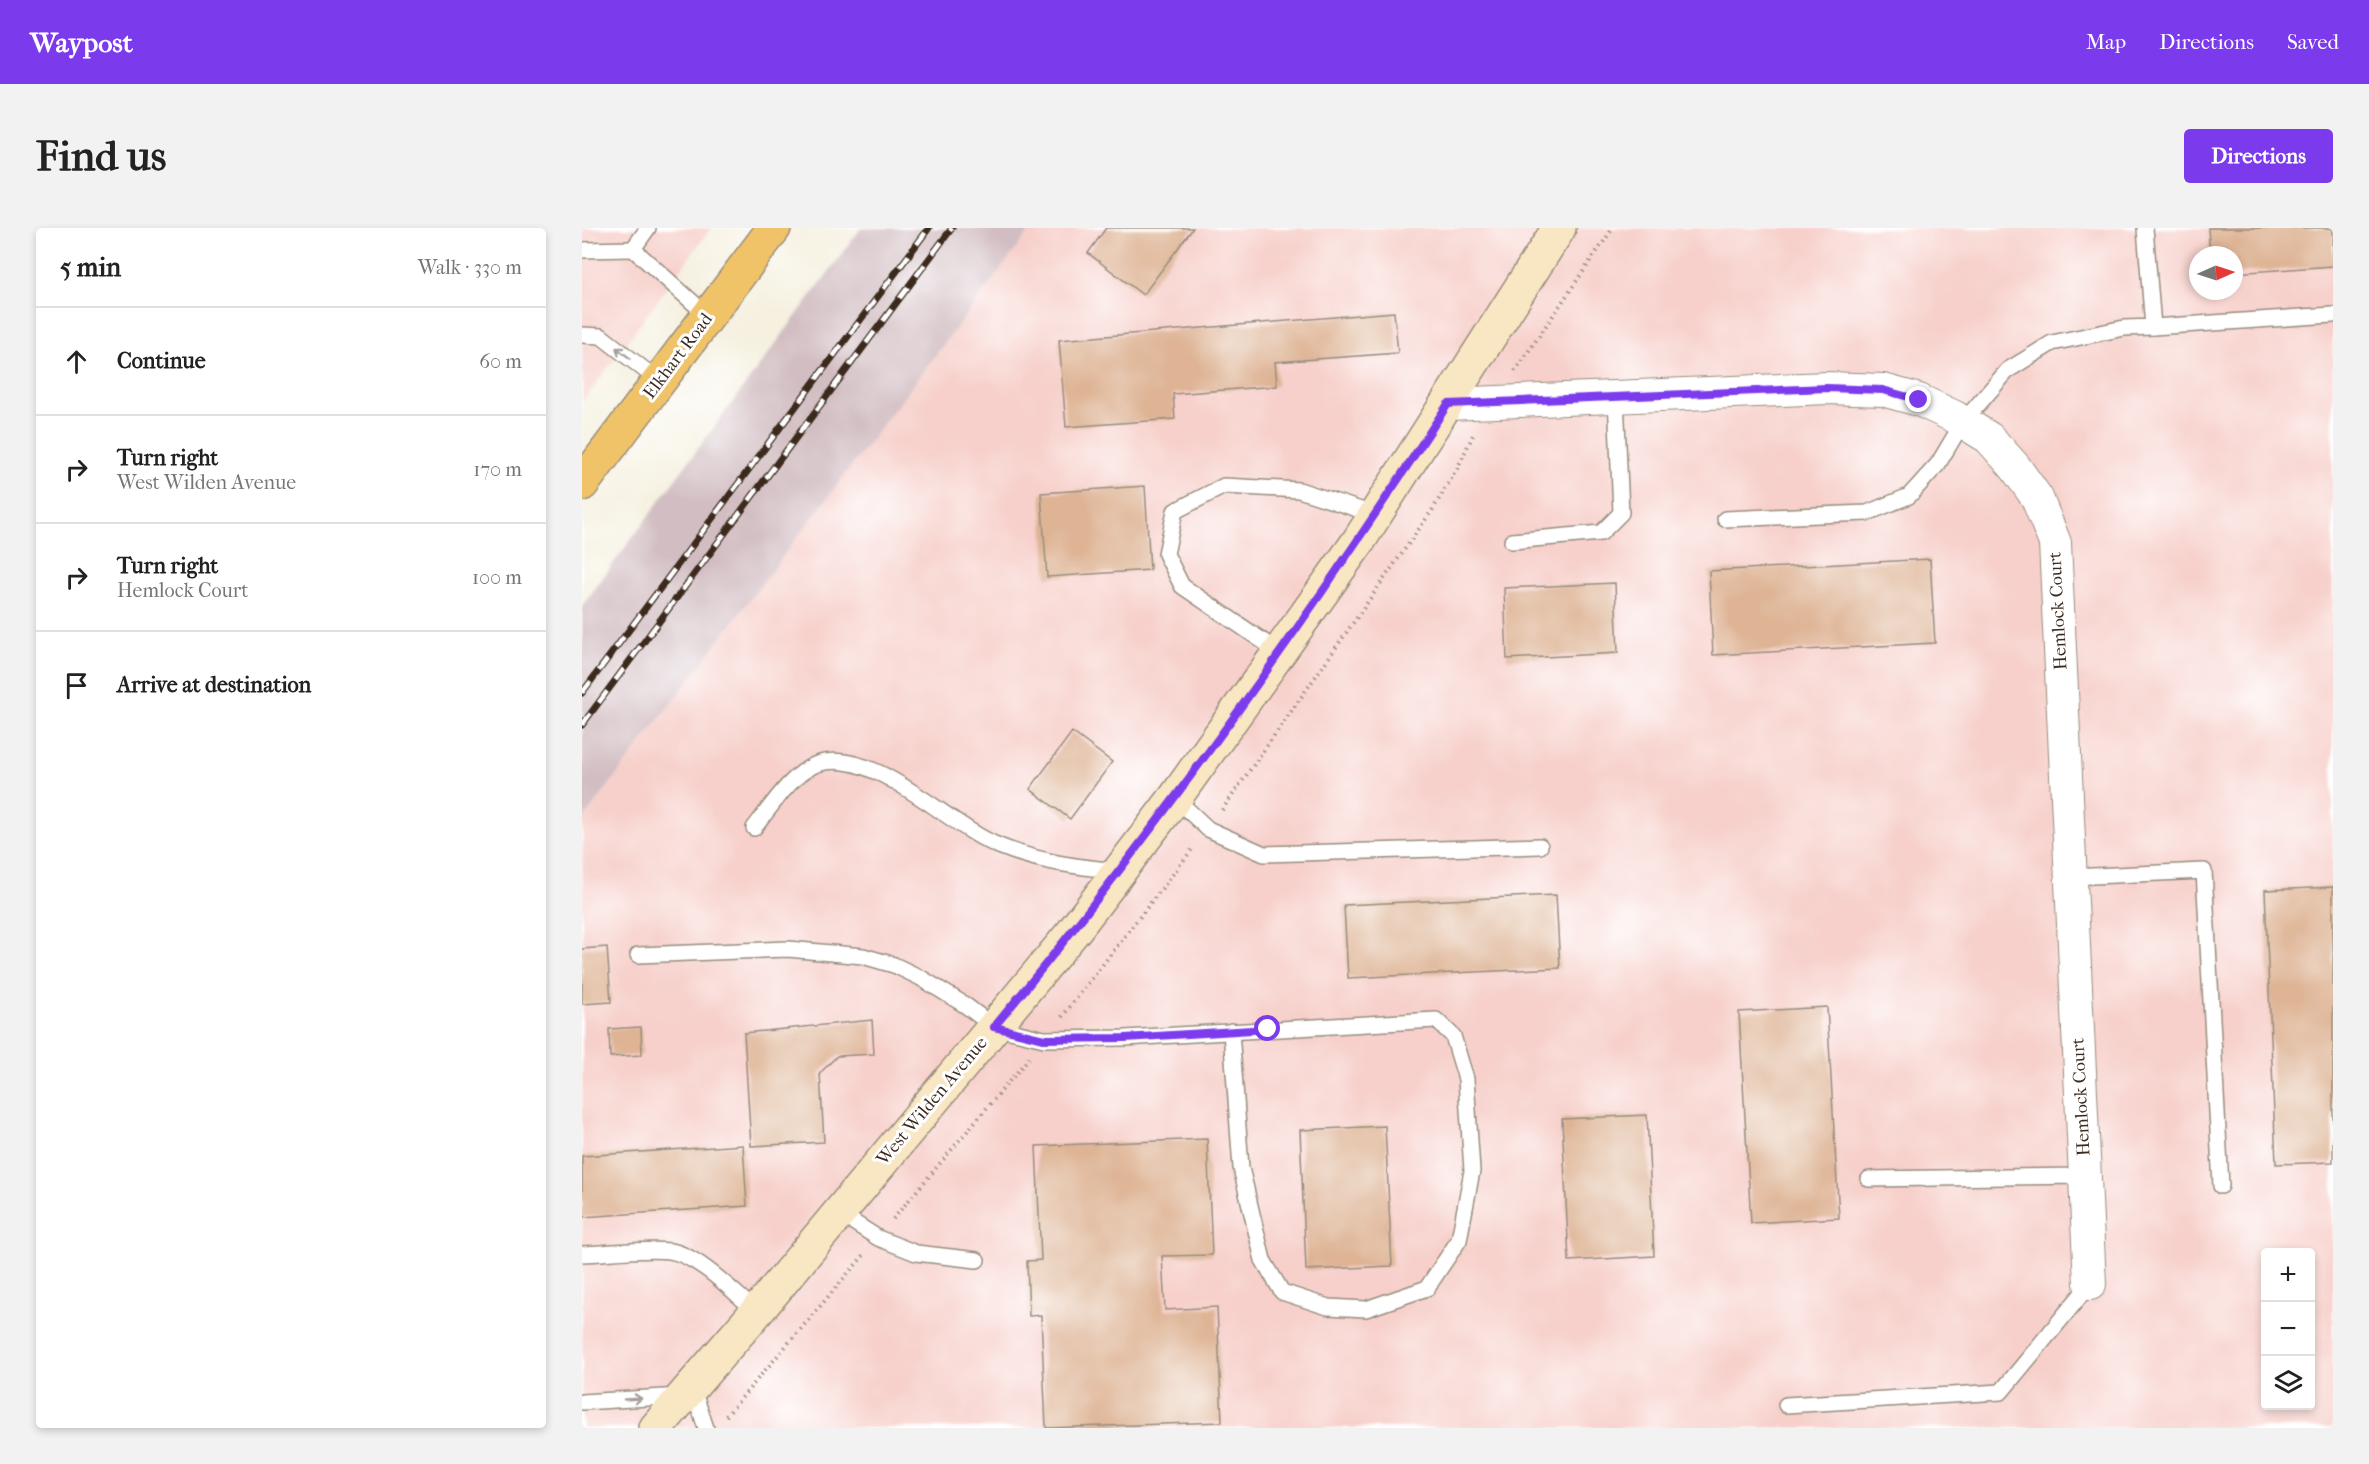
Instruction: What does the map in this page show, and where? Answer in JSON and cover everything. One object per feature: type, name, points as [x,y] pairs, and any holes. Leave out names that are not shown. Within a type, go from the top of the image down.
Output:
[{"type":"highway","name":"Elkhart Road","points":[[582,484],[774,228]]},
{"type":"street","name":"West Wilden Avenue","points":[[656,1428],[1073,932],[1175,798],[1376,515],[1559,228]]},
{"type":"street","name":"Hemlock Court","points":[[1448,404],[1827,388],[1883,390],[1919,400],[1963,422],[1989,438],[2015,467],[2037,498],[2055,543],[2090,1284]]},
{"type":"lane","points":[[633,249],[648,228]]},
{"type":"lane","points":[[2145,228],[2153,327]]},
{"type":"lane","points":[[582,250],[633,249],[708,316]]},
{"type":"lane","points":[[1725,519],[1867,513],[1909,496],[1938,464],[1963,422],[2008,370],[2052,343],[2124,328],[2333,315]]},
{"type":"lane","points":[[582,334],[601,336],[659,381]]},
{"type":"lane","points":[[1512,541],[1601,533],[1621,513],[1616,397]]},
{"type":"lane","points":[[1279,652],[1182,586],[1166,554],[1175,511],[1224,486],[1299,490],[1376,515]]},
{"type":"lane","points":[[754,828],[799,774],[817,765],[836,760],[856,763],[876,771],[959,825],[997,845],[1038,860],[1074,867],[1119,871]]},
{"type":"lane","points":[[1175,798],[1208,829],[1264,854],[1540,846]]},
{"type":"lane","points":[[2070,877],[2204,871],[2221,1186]]},
{"type":"lane","points":[[638,955],[788,949],[863,956],[894,965],[921,978],[965,1005],[994,1027],[1044,1039],[1125,1038],[1231,1031],[1436,1020],[1453,1036],[1466,1079],[1472,1171],[1459,1240],[1427,1288],[1366,1309],[1328,1307],[1282,1292],[1263,1260],[1241,1168],[1231,1031]]},
{"type":"lane","points":[[1869,1179],[2086,1176]]},
{"type":"lane","points":[[839,1213],[878,1238],[916,1253],[977,1260]]},
{"type":"lane","points":[[582,1254],[671,1251],[704,1268],[756,1311]]},
{"type":"lane","points":[[1786,1405],[2001,1392],[2090,1284]]},
{"type":"lane","points":[[582,1402],[688,1391],[706,1428]]},
{"type":"shaded area","points":[[582,228],[711,228],[582,403]]},
{"type":"shaded area","points":[[861,228],[1032,228],[582,821],[582,606]]},
{"type":"shaded area","points":[[1032,228],[2333,228],[2333,1428],[582,1428],[582,821]]},
{"type":"building","points":[[1106,228],[1193,228],[1143,295],[1088,253]]},
{"type":"building","points":[[2208,228],[2333,228],[2333,266],[2243,272],[2243,246],[2209,246]]},
{"type":"building","points":[[1394,312],[1398,353],[1275,362],[1277,386],[1173,394],[1175,419],[1066,427],[1059,340]]},
{"type":"building","points":[[1145,486],[1150,570],[1047,577],[1041,493]]},
{"type":"building","points":[[1930,559],[1935,643],[1713,655],[1709,571]]},
{"type":"building","points":[[1615,583],[1618,653],[1507,659],[1504,588]]},
{"type":"building","points":[[1072,732],[1112,762],[1070,819],[1030,789]]},
{"type":"building","points":[[2333,887],[2333,1162],[2276,1164],[2265,890]]},
{"type":"building","points":[[1556,895],[1560,968],[1348,978],[1344,905]]},
{"type":"building","points":[[607,947],[611,1002],[582,1004],[582,949]]},
{"type":"building","points":[[1827,1007],[1839,1218],[1751,1223],[1739,1012]]},
{"type":"building","points":[[872,1020],[874,1054],[837,1056],[820,1073],[824,1142],[751,1146],[744,1033]]},
{"type":"building","points":[[641,1027],[642,1055],[610,1057],[609,1029]]},
{"type":"building","points":[[1647,1115],[1654,1256],[1569,1261],[1562,1119]]},
{"type":"building","points":[[1385,1126],[1392,1266],[1306,1270],[1300,1130]]},
{"type":"building","points":[[1207,1139],[1212,1255],[1162,1256],[1165,1310],[1217,1307],[1222,1422],[1046,1428],[1041,1315],[1029,1316],[1027,1261],[1041,1260],[1036,1146]]},
{"type":"building","points":[[743,1145],[747,1206],[582,1217],[582,1156]]},
{"type":"railway","points":[[582,693],[929,228]]},
{"type":"railway","points":[[582,725],[952,228]]},
{"type":"route","points":[[1268,1029],[1125,1038],[1044,1039],[994,1027],[1073,932],[1175,798],[1358,542],[1448,404],[1827,388],[1883,390],[1919,400]]}]
